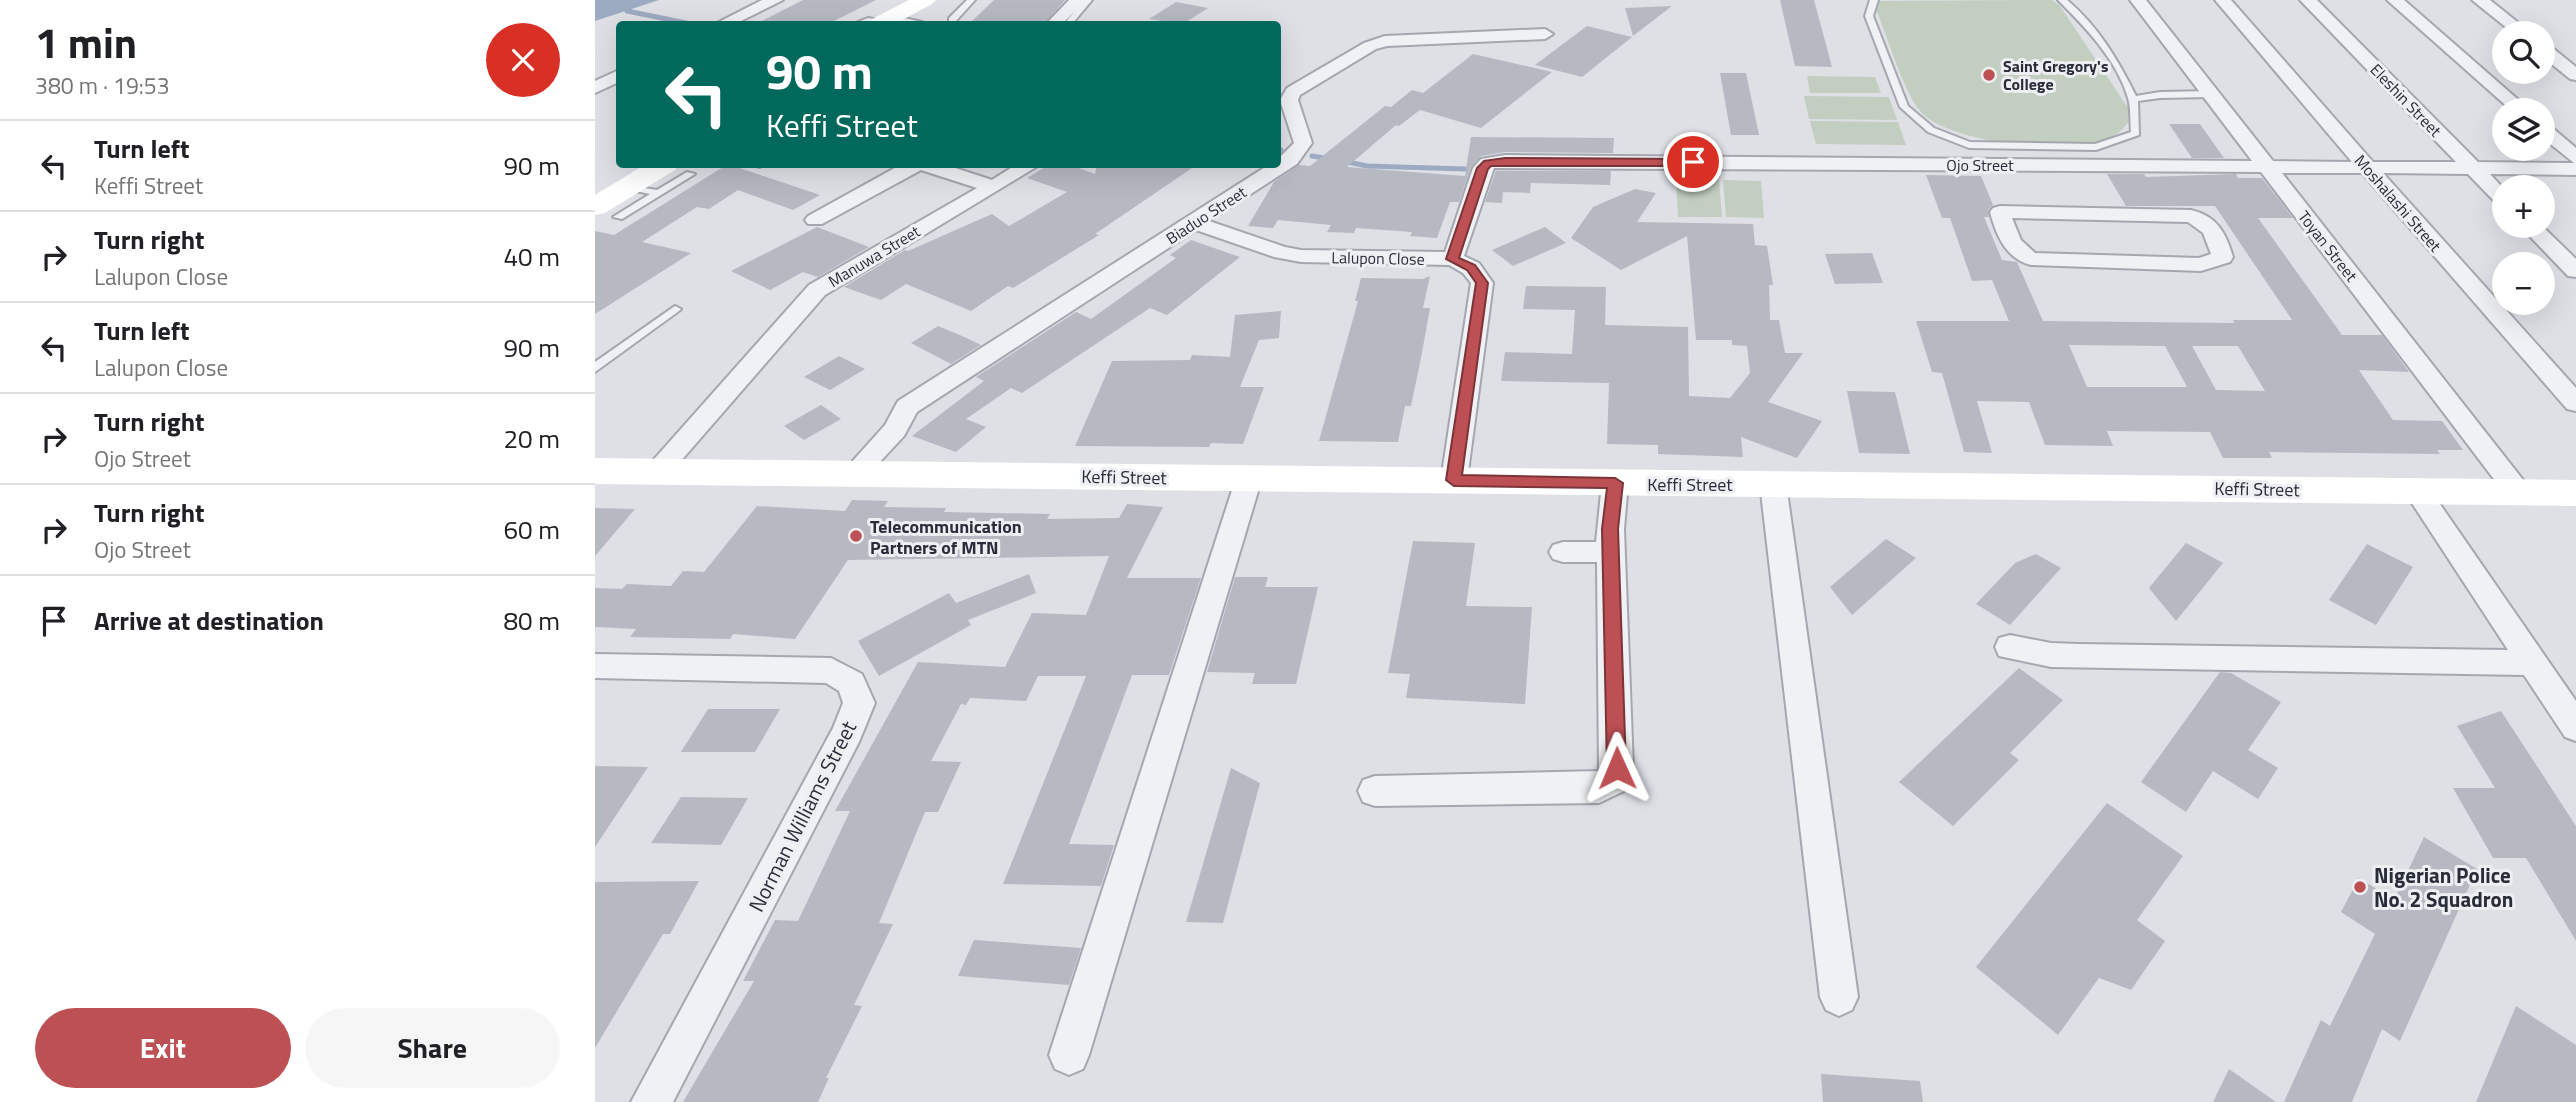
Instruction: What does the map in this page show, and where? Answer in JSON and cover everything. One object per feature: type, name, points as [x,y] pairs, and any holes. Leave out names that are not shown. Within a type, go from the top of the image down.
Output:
[{"type":"main road","points":[[595,189],[633,176],[678,169]]},
{"type":"main road","points":[[607,212],[633,176]]},
{"type":"main road","name":"Keffi Street","points":[[595,471],[2576,493]]},
{"type":"street","points":[[730,21],[775,0]]},
{"type":"street","points":[[1057,21],[1078,0]]},
{"type":"street","name":"Toyan Street","points":[[2138,0],[2518,492]]},
{"type":"street","name":"Moshalashi Street","points":[[2223,0],[2576,404]]},
{"type":"street","name":"Eleshin Street","points":[[2308,0],[2492,188]]},
{"type":"street","points":[[2395,0],[2507,98]]},
{"type":"street","points":[[2480,0],[2507,21]]},
{"type":"street","name":"Biaduo Street","points":[[1281,166],[1301,149],[1303,143],[1289,100],[1293,92],[1370,46],[1385,41],[1545,34]]},
{"type":"street","points":[[2555,58],[2576,75]]},
{"type":"street","points":[[595,88],[616,77]]},
{"type":"street","points":[[2555,140],[2576,158]]},
{"type":"street","name":"Ojo Street","points":[[1453,259],[1483,168],[1488,163],[1505,161],[2576,169]]},
{"type":"street","points":[[2095,165],[2117,213]]},
{"type":"street","points":[[815,220],[909,168]]},
{"type":"street","points":[[935,168],[992,186]]},
{"type":"street","name":"Manuwa Street","points":[[657,472],[817,290],[1025,168]]},
{"type":"street","name":"Biaduo Street","points":[[854,474],[895,430],[907,407],[1278,168]]},
{"type":"street","points":[[2000,212],[2117,213],[2191,216],[2209,223],[2222,257],[2201,265],[2031,259],[2018,253],[2004,229],[2000,212]]},
{"type":"street","name":"Lalupon Close","points":[[1195,223],[1281,253],[1301,256],[1453,259]]},
{"type":"street","points":[[2542,238],[2576,271]]},
{"type":"street","points":[[1453,259],[1471,268],[1482,283],[1454,480]]},
{"type":"street","points":[[1069,1055],[1249,478]]},
{"type":"street","points":[[1375,791],[1599,789],[1612,781],[1617,768],[1610,552],[1615,483]]},
{"type":"street","points":[[1773,484],[1839,997]]},
{"type":"street","points":[[2417,491],[2576,727]]},
{"type":"street","points":[[1563,552],[1610,552]]},
{"type":"street","points":[[2010,647],[2079,656],[2533,663]]},
{"type":"street","name":"Norman Williams Street","points":[[599,671],[831,671],[851,683],[859,703],[848,732],[651,1102]]},
{"type":"lane","points":[[952,20],[971,0]]},
{"type":"lane","points":[[1070,21],[1088,0]]},
{"type":"lane","points":[[1874,0],[1868,16],[1904,107],[1931,130],[1969,145],[2096,147],[2136,133],[2133,99],[2118,66],[2092,29],[2062,0]]},
{"type":"lane","points":[[865,21],[907,12]]},
{"type":"lane","points":[[2133,99],[2160,95],[2211,94]]},
{"type":"lane","points":[[607,212],[659,193],[678,169]]},
{"type":"lane","points":[[633,176],[659,193]]},
{"type":"lane","points":[[595,368],[675,309]]},
{"type":"green space","points":[[2052,0],[2060,6],[2128,108],[2129,121],[2125,126],[2118,133],[2101,141],[2077,145],[2019,144],[1962,134],[1939,125],[1916,106],[1897,66],[1877,12],[1877,1]]},
{"type":"green space","points":[[1807,76],[1875,77],[1881,93],[1810,93]]},
{"type":"green space","points":[[1804,96],[1889,97],[1897,120],[1809,119]]},
{"type":"green space","points":[[1810,121],[1898,122],[1906,145],[1816,144]]},
{"type":"green space","points":[[1676,177],[1719,178],[1722,217],[1678,217]]},
{"type":"green space","points":[[1723,180],[1761,181],[1764,218],[1726,217]]},
{"type":"water","points":[[595,0],[659,0],[595,21]]},
{"type":"building","points":[[803,0],[876,0],[834,21],[762,21]]},
{"type":"building","points":[[994,0],[1065,0],[1047,21],[972,21]]},
{"type":"building","points":[[1780,0],[1814,0],[1832,67],[1795,66]]},
{"type":"building","points":[[1176,2],[1208,8],[1188,21],[1149,19]]},
{"type":"building","points":[[1672,6],[1633,36],[1625,8]]},
{"type":"building","points":[[1587,26],[1632,37],[1582,77],[1535,65]]},
{"type":"building","points":[[1473,54],[1552,72],[1481,128],[1420,110],[1399,126],[1396,125],[1347,167],[1465,176],[1471,137],[1614,138],[1613,153],[1505,152],[1481,156],[1471,167],[1459,202],[1450,202],[1437,238],[1410,236],[1412,232],[1356,228],[1354,233],[1327,232],[1331,225],[1278,220],[1273,228],[1248,226],[1274,182],[1299,165],[1310,166],[1385,106],[1391,107],[1412,90],[1423,93]]},
{"type":"building","points":[[1720,73],[1746,73],[1759,135],[1731,135]]},
{"type":"building","points":[[2169,124],[2200,124],[2224,158],[2192,158]]},
{"type":"building","points":[[722,168],[740,168],[820,195],[793,210],[738,190],[709,209],[697,207],[642,242],[691,253],[595,314],[595,231],[614,235]]},
{"type":"building","points":[[1043,168],[1079,168],[1095,174],[1096,168],[1192,168],[1095,234],[1099,235],[1013,288],[1008,286],[971,311],[906,284],[881,300],[844,287],[905,250],[992,214],[1009,226],[1067,192],[1027,178]]},
{"type":"building","points":[[1496,171],[1611,171],[1610,185],[1531,183],[1530,193],[1503,192],[1502,203],[1485,202]]},
{"type":"building","points":[[2107,174],[2144,174],[2146,177],[2236,174],[2238,178],[2262,178],[2293,218],[2258,218],[2342,335],[2382,335],[2409,372],[2359,370],[2393,420],[2442,421],[2463,450],[2437,450],[2440,454],[2269,452],[2272,458],[2223,458],[2210,432],[2107,431],[2113,446],[2045,445],[2029,402],[1977,401],[1992,453],[1964,452],[1942,373],[1932,372],[1916,321],[2009,321],[1992,280],[1972,281],[1950,218],[1942,218],[1926,175],[1981,176],[1993,205],[1988,210],[1989,217],[1984,217],[2002,260],[2017,262],[2043,321],[2234,323],[2233,320],[2292,320],[2215,206],[2126,206]],"holes":[[[2069,345],[2165,346],[2187,387],[2087,387]],[[2192,346],[2238,346],[2265,391],[2216,390]]]},
{"type":"building","points":[[1635,189],[1656,193],[1637,222],[1753,224],[1755,245],[1767,246],[1773,285],[1769,285],[1770,320],[1779,320],[1785,353],[1803,353],[1768,402],[1822,421],[1797,458],[1741,437],[1743,457],[1658,454],[1658,445],[1607,444],[1609,383],[1501,381],[1505,352],[1572,354],[1575,310],[1523,309],[1526,286],[1606,287],[1605,325],[1688,327],[1689,396],[1730,398],[1750,373],[1747,346],[1732,345],[1732,340],[1696,340],[1687,236],[1621,270],[1571,238],[1593,207]]},
{"type":"building","points":[[817,227],[869,247],[818,277],[803,272],[770,290],[731,271]]},
{"type":"building","points":[[1545,227],[1566,243],[1513,266],[1492,250]]},
{"type":"building","points":[[1191,240],[1240,257],[1167,315],[1150,308],[1022,393],[1011,388],[966,419],[986,427],[956,452],[912,436],[984,381],[976,377],[1076,312],[1091,319],[1176,258],[1170,255]]},
{"type":"building","points":[[1872,253],[1883,283],[1835,284],[1825,254]]},
{"type":"building","points":[[1430,276],[1423,308],[1430,308],[1421,358],[1411,406],[1405,406],[1398,442],[1319,441],[1358,301],[1355,301],[1361,278],[1423,279]]},
{"type":"building","points":[[1281,311],[1279,338],[1259,340],[1240,387],[1264,387],[1243,444],[1211,443],[1209,447],[1075,446],[1112,361],[1190,360],[1192,355],[1230,357],[1235,315]]},
{"type":"building","points":[[938,326],[981,345],[951,364],[911,343]]},
{"type":"building","points":[[839,356],[865,369],[830,390],[804,377]]},
{"type":"building","points":[[1847,391],[1895,392],[1910,454],[1859,453]]},
{"type":"building","points":[[821,405],[841,419],[804,440],[784,426]]},
{"type":"building","points":[[852,500],[888,501],[884,507],[946,508],[944,512],[1050,514],[1047,519],[1119,518],[1127,504],[1163,507],[1127,578],[1201,578],[1169,675],[1132,675],[1069,844],[1114,845],[1101,886],[1003,884],[1086,676],[1038,676],[1026,701],[970,698],[966,705],[961,704],[931,761],[961,762],[938,812],[925,812],[879,923],[893,924],[854,1005],[862,1006],[826,1078],[829,1078],[818,1102],[683,1102],[754,981],[743,981],[775,920],[798,921],[850,811],[835,811],[918,662],[1005,667],[1032,613],[1086,615],[1109,556],[848,560],[795,639],[733,634],[730,639],[630,637],[636,629],[595,627],[595,588],[622,589],[627,584],[671,586],[683,571],[704,572],[757,506],[845,511]]},
{"type":"building","points":[[595,508],[635,509],[595,556]]},
{"type":"building","points":[[1886,539],[1916,558],[1852,615],[1830,587]]},
{"type":"building","points":[[1413,541],[1475,543],[1466,606],[1532,607],[1525,704],[1406,698],[1410,674],[1388,673]]},
{"type":"building","points":[[2186,543],[2223,563],[2176,621],[2149,588]]},
{"type":"building","points":[[2367,544],[2413,567],[2376,625],[2329,600]]},
{"type":"building","points":[[2036,554],[2061,568],[2010,625],[1976,604],[2015,563]]},
{"type":"building","points":[[1029,574],[1036,593],[968,620],[971,625],[879,676],[858,641],[949,593],[956,603]]},
{"type":"building","points":[[1235,577],[1268,577],[1265,587],[1318,587],[1296,684],[1252,684],[1255,673],[1207,672]]},
{"type":"building","points":[[2019,668],[2063,700],[2010,753],[2019,760],[1953,826],[1899,782]]},
{"type":"building","points":[[2220,672],[2231,673],[2281,702],[2248,750],[2278,768],[2258,799],[2213,771],[2186,812],[2141,782]]},
{"type":"building","points":[[708,709],[780,709],[755,752],[681,752]]},
{"type":"building","points":[[2501,711],[2576,826],[2576,941],[2526,858],[2493,858],[2453,788],[2495,788],[2457,726]]},
{"type":"building","points":[[595,766],[648,767],[595,847]]},
{"type":"building","points":[[1231,768],[1260,783],[1223,923],[1186,922]]},
{"type":"building","points":[[681,797],[748,798],[721,845],[651,843]]},
{"type":"building","points":[[2107,803],[2183,856],[2137,920],[2165,941],[2131,990],[2099,978],[2058,1035],[1976,967]]},
{"type":"building","points":[[2424,837],[2477,869],[2400,1041],[2382,1029],[2352,1102],[2284,1102],[2321,1020],[2330,1026],[2375,934],[2341,912],[2359,878],[2394,900]]},
{"type":"building","points":[[699,881],[670,934],[663,934],[595,1048],[595,882]]},
{"type":"building","points":[[974,940],[1081,948],[1069,985],[958,976]]},
{"type":"building","points":[[2516,1006],[2576,1045],[2576,1102],[2476,1102]]},
{"type":"building","points":[[2229,1069],[2276,1102],[2213,1102]]},
{"type":"building","points":[[1821,1074],[1920,1081],[1923,1102],[1823,1102]]},
{"type":"waterway","points":[[627,11],[676,21]]},
{"type":"waterway","points":[[1312,156],[1330,159]]},
{"type":"waterway","points":[[1343,161],[1367,166],[1465,169]]},
{"type":"place","name":"Saint Gregory's College","points":[[1989,75]]},
{"type":"place","name":"Telecommunication Partners of MTN","points":[[856,536]]},
{"type":"place","name":"Nigerian Police No. 2 Squadron","points":[[2360,887]]},
{"type":"route","points":[[1617,768],[1610,529],[1615,483],[1454,480],[1482,283],[1471,268],[1453,259],[1483,168],[1488,163],[1693,162]]}]
